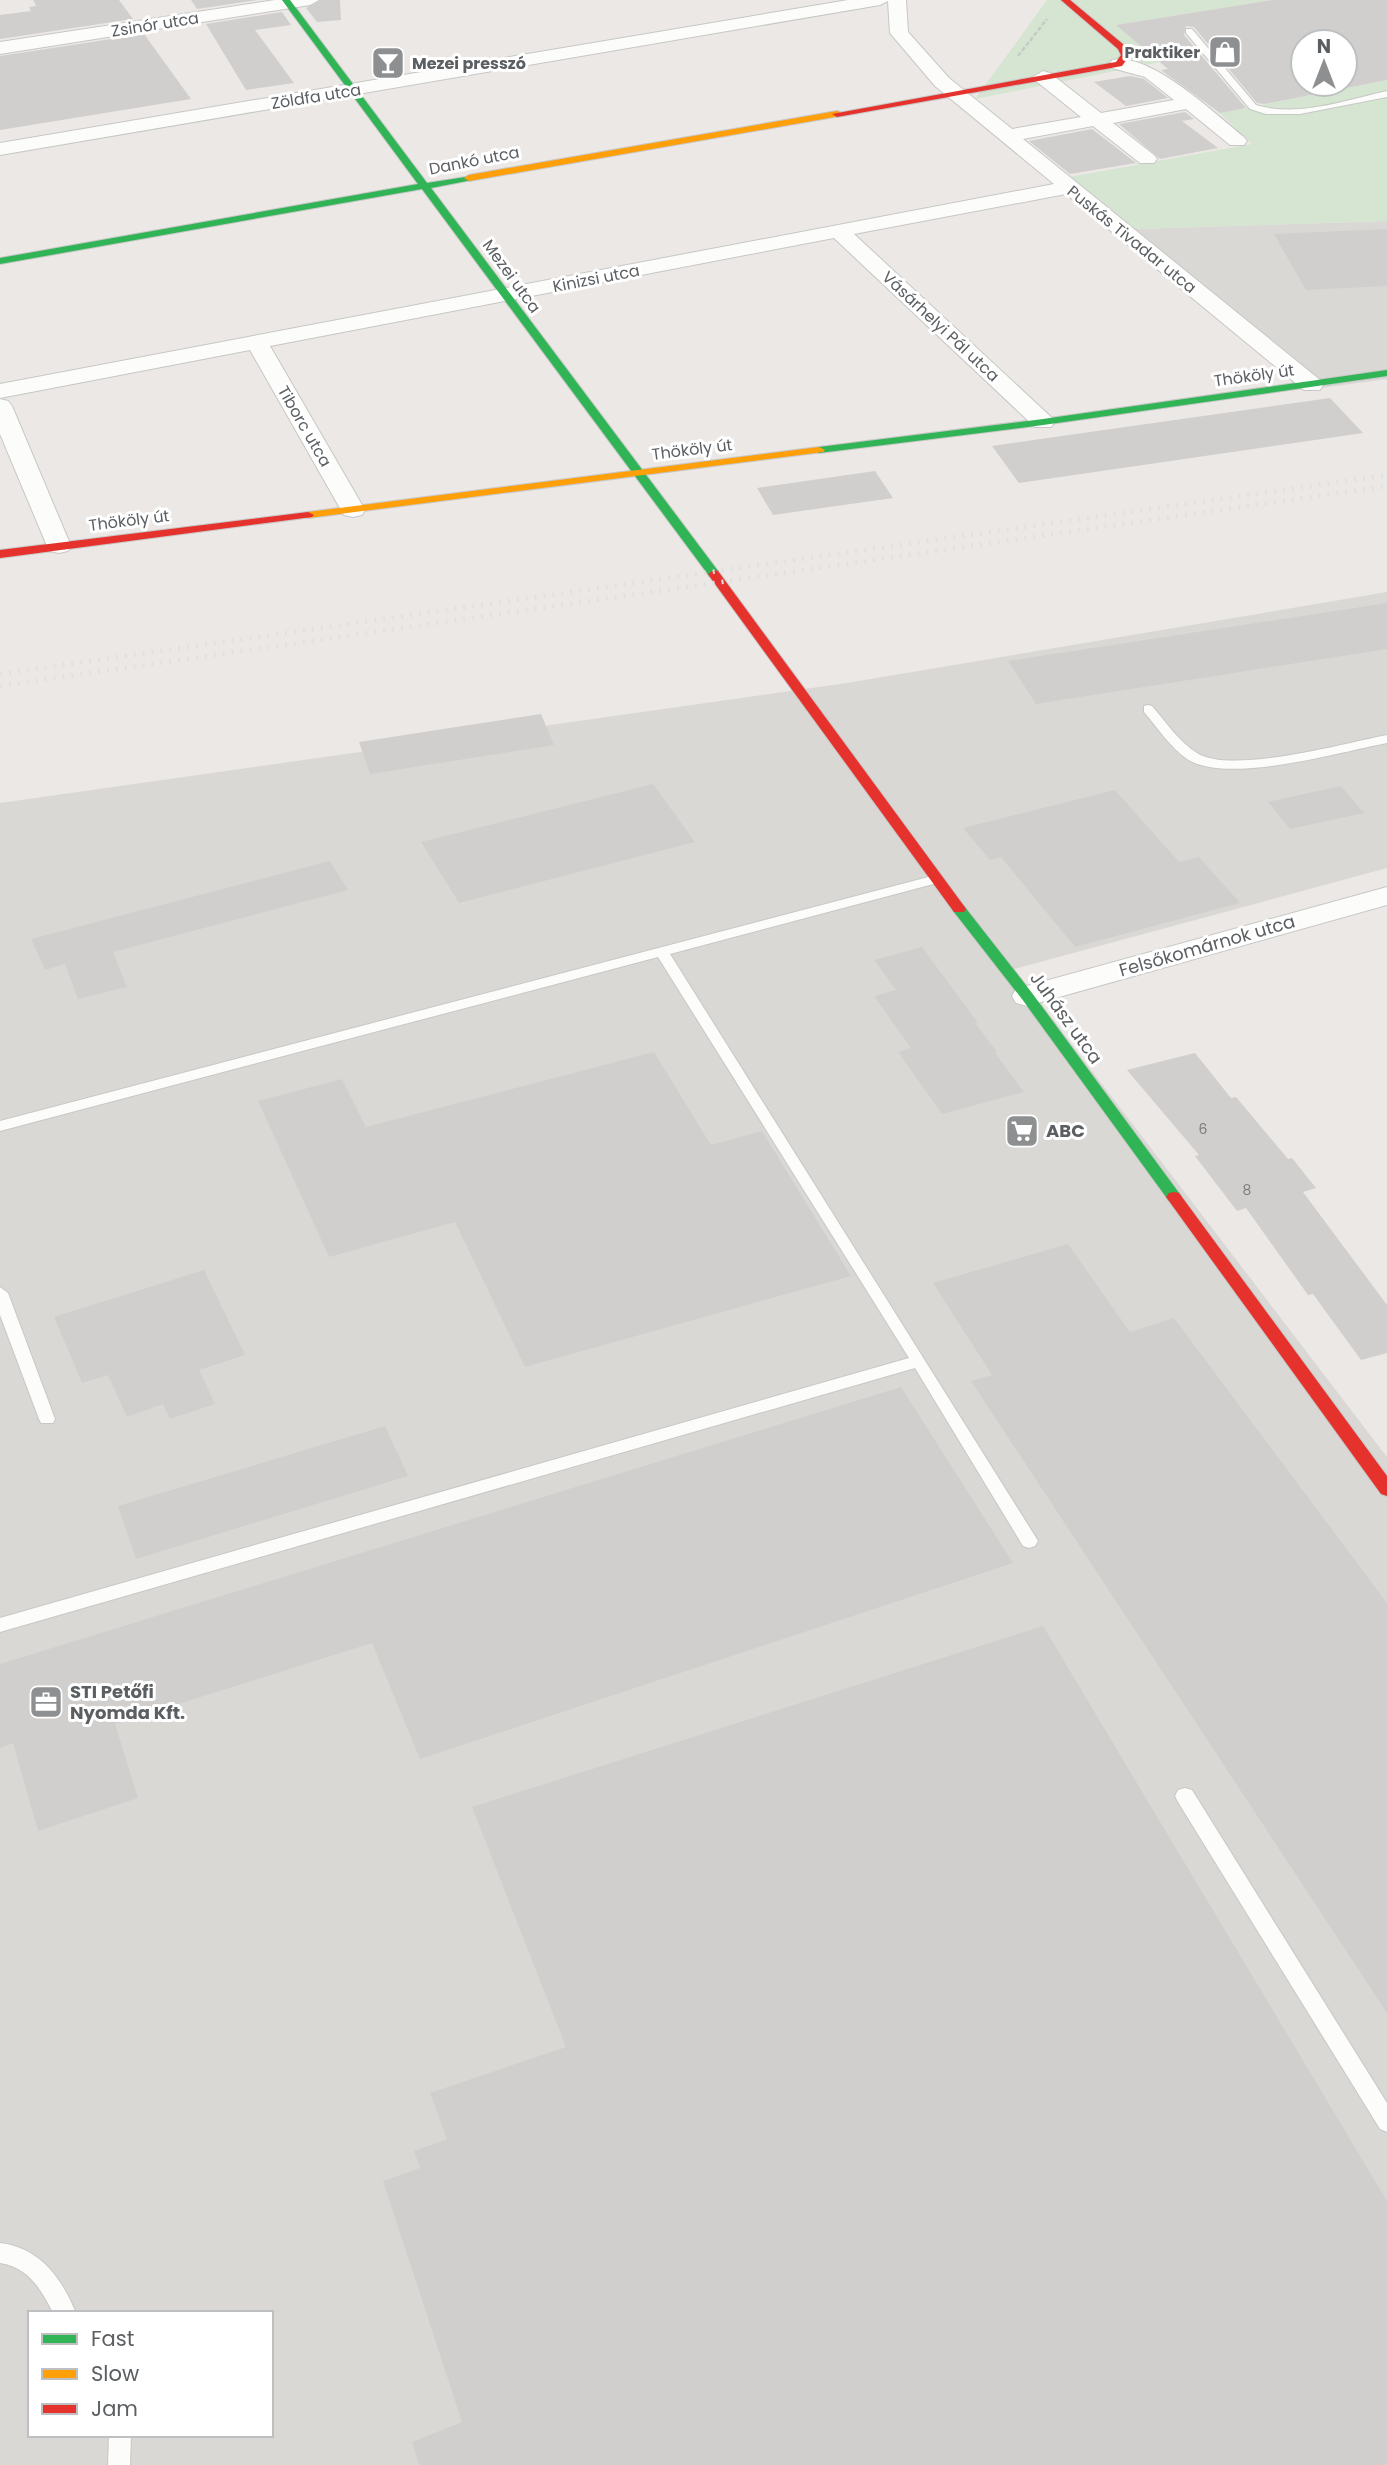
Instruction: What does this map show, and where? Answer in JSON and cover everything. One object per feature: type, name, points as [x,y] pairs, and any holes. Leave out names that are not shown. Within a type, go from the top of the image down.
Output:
[{"type":"street","name":"Zsinór utca","points":[[0,48],[310,0]]},
{"type":"street","name":"Zöldfa utca","points":[[0,149],[880,0]]},
{"type":"street","name":"Puskás Tivadar utca","points":[[897,0],[899,33],[942,82],[1312,385]]},
{"type":"street","points":[[1065,0],[1121,47],[1126,55],[1119,64],[1152,73],[1237,141]]},
{"type":"street","name":"Mezei utca","points":[[287,2],[712,572]]},
{"type":"street","name":"Dankó utca","points":[[0,261],[1119,64]]},
{"type":"street","points":[[1042,77],[1147,159]]},
{"type":"street","points":[[1006,136],[1189,103]]},
{"type":"street","name":"Kinizsi utca","points":[[0,391],[1068,187]]},
{"type":"street","name":"Vásárhelyi Pál utca","points":[[839,231],[1043,422]]},
{"type":"street","name":"Tiborc utca","points":[[257,343],[353,510]]},
{"type":"street","name":"Thököly út","points":[[0,554],[1043,422],[1387,373]]},
{"type":"street","points":[[0,406],[59,546]]},
{"type":"street","name":"Juhász utca","points":[[712,572],[936,879],[1027,996],[1387,1489]]},
{"type":"street","name":"Felsőkomárnok utca","points":[[1027,996],[1387,896]]},
{"type":"lane","points":[[1189,31],[1253,107],[1260,110],[1287,112],[1387,94]]},
{"type":"lane","points":[[1148,709],[1175,741],[1193,757],[1220,765],[1249,765],[1387,739]]},
{"type":"lane","points":[[0,1126],[936,879]]},
{"type":"lane","points":[[662,952],[919,1361],[1028,1541]]},
{"type":"lane","points":[[0,1293],[47,1419]]},
{"type":"lane","points":[[0,1625],[919,1361]]},
{"type":"lane","points":[[1185,1796],[1387,2122]]},
{"type":"lane","points":[[0,2253],[32,2263],[51,2285],[64,2311]]},
{"type":"lane","points":[[119,2465],[120,2437]]},
{"type":"path","points":[[1016,59],[1049,14]]},
{"type":"shaded area","points":[[1387,221],[1387,379],[1314,389],[1135,229]]},
{"type":"shaded area","points":[[1387,592],[1387,868],[1014,969],[1387,1457],[1387,2465],[0,2465],[0,803],[847,683]]},
{"type":"green space","points":[[1047,0],[1272,0],[1117,25],[1160,62],[975,99]]},
{"type":"green space","points":[[1387,80],[1387,221],[1135,229],[1064,178],[1252,144],[1220,113],[1296,98],[1359,98],[1359,86]]},
{"type":"building","points":[[33,0],[119,0],[133,19],[0,39],[0,15],[31,11],[29,7],[36,6]]},
{"type":"building","points":[[191,0],[257,0],[197,9]]},
{"type":"building","points":[[321,0],[340,0],[341,20],[317,22],[306,8]]},
{"type":"building","name":"Praktiker","points":[[1272,0],[1387,0],[1387,80],[1359,86],[1359,28],[1289,28],[1289,98],[1296,98],[1257,103],[1194,27],[1186,26],[1184,35],[1246,108],[1220,113],[1161,70],[1168,69],[1116,25]]},
{"type":"building","points":[[282,12],[291,25],[255,30],[294,83],[246,90],[206,24]]},
{"type":"building","points":[[144,34],[191,99],[0,130],[0,56]]},
{"type":"building","points":[[1130,76],[1144,79],[1168,98],[1126,106],[1094,82]]},
{"type":"building","points":[[1185,112],[1194,119],[1182,121],[1218,148],[1160,159],[1119,124]]},
{"type":"building","points":[[1092,129],[1136,163],[1070,174],[1029,141]]},
{"type":"building","points":[[1387,229],[1387,286],[1306,290],[1274,234]]},
{"type":"building","points":[[1330,398],[1363,433],[1019,483],[992,446]]},
{"type":"building","points":[[875,471],[893,498],[773,515],[757,488]]},
{"type":"building","points":[[1387,603],[1387,649],[1036,704],[1008,661]]},
{"type":"building","points":[[541,714],[554,745],[370,774],[359,742]]},
{"type":"building","points":[[653,784],[695,842],[459,903],[421,842]]},
{"type":"building","points":[[1341,786],[1364,813],[1290,829],[1268,802]]},
{"type":"building","points":[[1115,790],[1179,862],[1199,857],[1240,903],[1075,947],[1001,857],[990,860],[963,828]]},
{"type":"building","points":[[330,861],[348,890],[113,952],[127,987],[78,999],[65,964],[45,970],[31,939]]},
{"type":"building","points":[[922,947],[1024,1092],[942,1114],[898,1052],[911,1048],[874,996],[896,990],[874,960]]},
{"type":"building","points":[[654,1052],[711,1145],[762,1131],[851,1276],[525,1367],[455,1222],[329,1257],[258,1101],[342,1079],[366,1127]]},
{"type":"building","points":[[1195,1053],[1231,1098],[1236,1097],[1316,1188],[1303,1192],[1387,1305],[1387,1353],[1361,1360],[1313,1294],[1308,1295],[1246,1208],[1237,1211],[1195,1156],[1199,1155],[1127,1070]]},
{"type":"building","points":[[1068,1244],[1130,1332],[1174,1318],[1387,1603],[1387,2013],[971,1381],[992,1375],[933,1283]]},
{"type":"building","points":[[204,1270],[245,1355],[199,1370],[215,1404],[170,1419],[163,1404],[127,1417],[108,1375],[82,1383],[54,1317]]},
{"type":"building","points":[[901,1387],[1013,1563],[420,1759],[372,1643],[115,1724],[138,1798],[38,1831],[13,1743],[0,1748],[0,1664]]},
{"type":"building","points":[[385,1426],[408,1476],[136,1559],[118,1506]]},
{"type":"building","points":[[1043,1626],[1387,2201],[1387,2465],[419,2465],[412,2442],[462,2422],[383,2181],[420,2168],[414,2151],[447,2139],[430,2093],[566,2047],[472,1807]]},
{"type":"railway","points":[[0,674],[1387,475]]},
{"type":"railway","points":[[0,686],[1387,486]]},
{"type":"traffic: fast","points":[[286,0],[714,574]]},
{"type":"traffic: fast","points":[[0,261],[469,178]]},
{"type":"traffic: fast","points":[[819,450],[1043,422],[1387,373]]},
{"type":"traffic: fast","points":[[959,909],[1027,996],[1174,1197]]},
{"type":"traffic: slow","points":[[469,178],[837,114]]},
{"type":"traffic: slow","points":[[308,515],[819,450]]},
{"type":"traffic: jam","points":[[837,114],[1119,64],[1126,55],[1121,47],[1065,0]]},
{"type":"traffic: jam","points":[[0,554],[308,515]]},
{"type":"traffic: jam","points":[[714,574],[959,909]]},
{"type":"traffic: jam","points":[[1174,1197],[1387,1489]]},
{"type":"place","name":"Praktiker","points":[[1225,52]]},
{"type":"place","name":"Mezei presszó","points":[[388,63]]},
{"type":"place","name":"ABC","points":[[1022,1131]]},
{"type":"place","name":"STI Petőfi Nyomda Kft.","points":[[46,1702]]}]
